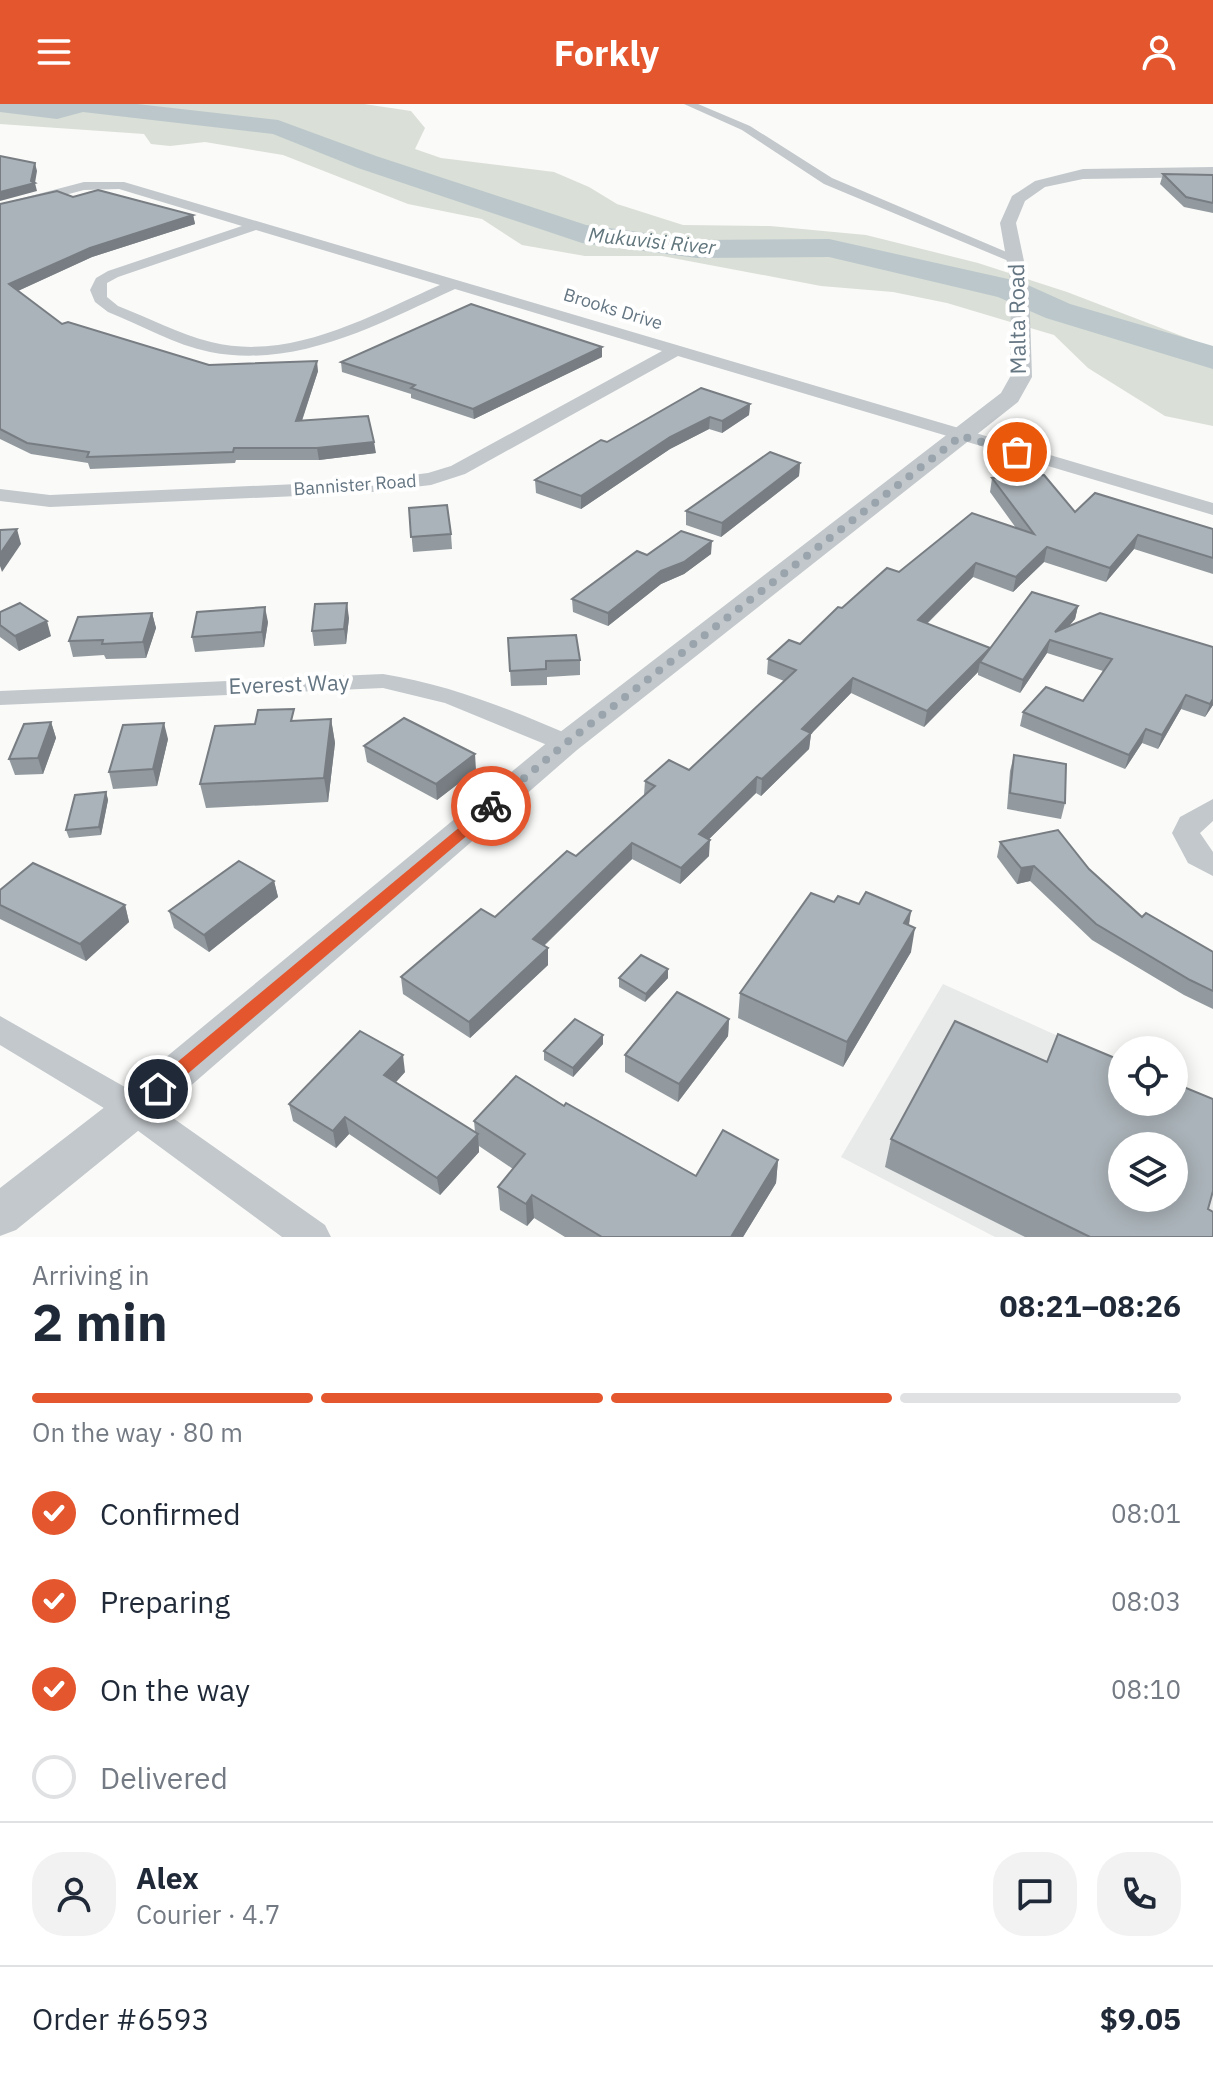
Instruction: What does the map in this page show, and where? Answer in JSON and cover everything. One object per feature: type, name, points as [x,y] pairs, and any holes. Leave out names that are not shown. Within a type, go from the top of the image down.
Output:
[{"type":"street","points":[[689,104],[746,128],[828,181],[1016,259]]},
{"type":"street","name":"Malta Road","points":[[0,1215],[134,1109],[566,743],[1010,397],[1021,377],[1020,296],[1008,223],[1018,199],[1040,184],[1100,172],[1213,172]]},
{"type":"street","name":"Brooks Drive","points":[[0,208],[66,189],[108,184],[456,283],[1213,509]]},
{"type":"street","points":[[257,225],[113,274],[101,281],[97,290],[100,299],[113,309],[211,347],[275,349],[334,337],[456,283]]},
{"type":"street","name":"Bannister Road","points":[[0,495],[50,501],[363,487],[431,479],[458,470],[678,349]]},
{"type":"street","name":"Everest Way","points":[[0,698],[383,681],[455,695],[566,743]]},
{"type":"street","points":[[1213,808],[1190,824],[1186,833],[1198,856],[1213,866]]},
{"type":"street","points":[[0,1029],[134,1109],[312,1237]]},
{"type":"shaded area","points":[[0,104],[364,104],[411,111],[425,128],[415,149],[441,158],[554,172],[589,187],[617,204],[683,225],[770,226],[866,235],[978,263],[1067,292],[1213,348],[1213,426],[1165,416],[1088,368],[1054,335],[947,303],[893,292],[821,286],[662,256],[585,256],[522,245],[482,219],[408,204],[283,155],[205,142],[170,146],[151,144],[144,134],[0,124]]},
{"type":"shaded area","points":[[943,984],[1108,1059],[1108,1116],[1188,1116],[1188,1104],[1213,1105],[1213,1237],[995,1237],[841,1157]]},
{"type":"building","points":[[0,156],[35,163],[31,181],[35,183],[0,192]]},
{"type":"building","points":[[1163,174],[1213,175],[1213,203],[1186,197]]},
{"type":"building","points":[[98,190],[193,215],[90,248],[9,284],[62,324],[68,322],[209,365],[317,361],[296,421],[368,416],[374,442],[317,448],[234,448],[233,452],[87,457],[89,452],[27,443],[0,429],[0,204],[57,191],[73,197]]},
{"type":"building","points":[[471,304],[602,347],[473,409],[411,388],[415,385],[341,362]]},
{"type":"building","points":[[701,388],[750,404],[722,421],[710,417],[670,437],[581,496],[535,480],[601,440],[607,442]]},
{"type":"building","points":[[770,452],[800,463],[722,523],[686,511]]},
{"type":"building","points":[[1044,475],[1075,512],[1095,493],[1213,529],[1213,558],[1138,535],[1110,568],[1047,547],[1016,577],[976,563],[918,620],[990,648],[927,711],[853,678],[802,729],[811,733],[762,779],[757,777],[699,834],[710,840],[681,868],[632,843],[533,939],[548,948],[469,1022],[401,977],[481,909],[495,917],[567,851],[576,856],[655,786],[645,781],[669,760],[689,770],[796,670],[768,659],[789,640],[800,644],[838,607],[842,608],[887,568],[899,572],[972,513],[1034,534],[992,478]]},
{"type":"building","points":[[447,505],[451,534],[411,537],[409,508]]},
{"type":"building","points":[[17,529],[0,554],[0,530]]},
{"type":"building","points":[[681,531],[712,541],[684,562],[661,571],[608,613],[572,599],[637,551],[647,555]]},
{"type":"building","points":[[1032,592],[1078,606],[1055,632],[1100,613],[1213,647],[1213,699],[1210,704],[1186,695],[1162,735],[1146,729],[1129,755],[1023,712],[1046,687],[1083,701],[1112,659],[1050,640],[1023,680],[980,662]]},
{"type":"building","points":[[20,603],[47,621],[15,636],[0,625],[0,612]]},
{"type":"building","points":[[347,603],[344,629],[312,631],[315,604]]},
{"type":"building","points":[[265,607],[262,632],[192,637],[197,612]]},
{"type":"building","points":[[152,613],[143,642],[102,644],[103,640],[69,641],[78,617]]},
{"type":"building","points":[[576,635],[580,660],[546,661],[546,669],[510,671],[508,638]]},
{"type":"building","points":[[294,709],[291,721],[331,719],[324,778],[200,784],[215,726],[255,724],[258,710]]},
{"type":"building","points":[[404,718],[475,754],[436,784],[364,746]]},
{"type":"building","points":[[51,722],[38,758],[9,759],[24,724]]},
{"type":"building","points":[[164,723],[153,769],[109,772],[123,725]]},
{"type":"building","points":[[1014,755],[1066,764],[1065,803],[1010,793]]},
{"type":"building","points":[[106,792],[99,827],[66,830],[75,795]]},
{"type":"building","points":[[1058,830],[1089,869],[1142,917],[1146,913],[1213,952],[1213,991],[1096,924],[1034,866],[1021,868],[1000,842]]},
{"type":"building","points":[[239,861],[274,881],[204,935],[169,911]]},
{"type":"building","points":[[33,863],[125,905],[80,944],[0,905],[0,890]]},
{"type":"building","points":[[866,892],[911,911],[904,923],[915,928],[847,1042],[740,993],[811,893],[834,902],[838,896],[859,904]]},
{"type":"building","points":[[641,955],[668,969],[646,994],[619,978]]},
{"type":"building","points":[[677,992],[729,1019],[679,1084],[625,1055]]},
{"type":"building","points":[[575,1019],[603,1035],[573,1068],[544,1051]]},
{"type":"building","points":[[955,1021],[1047,1062],[1058,1034],[1108,1055],[1108,1116],[1188,1116],[1188,1089],[1213,1099],[1213,1191],[1208,1209],[1213,1212],[1213,1237],[1090,1237],[891,1139]]},
{"type":"building","points":[[360,1031],[403,1055],[384,1075],[478,1134],[437,1178],[345,1117],[333,1131],[289,1104]]},
{"type":"building","points":[[516,1076],[564,1106],[566,1103],[696,1176],[723,1130],[778,1160],[731,1237],[602,1237],[532,1195],[526,1204],[498,1187],[525,1154],[474,1121]]},
{"type":"waterway","name":"Mukuvisi River","points":[[0,105],[57,112],[82,105],[278,127],[367,162],[582,234],[697,249],[829,248],[1009,289],[1058,311],[1213,358]]},
{"type":"way so far","points":[[491,806],[566,743],[961,436],[1017,452]]},
{"type":"route","points":[[158,1089],[491,806]]}]
